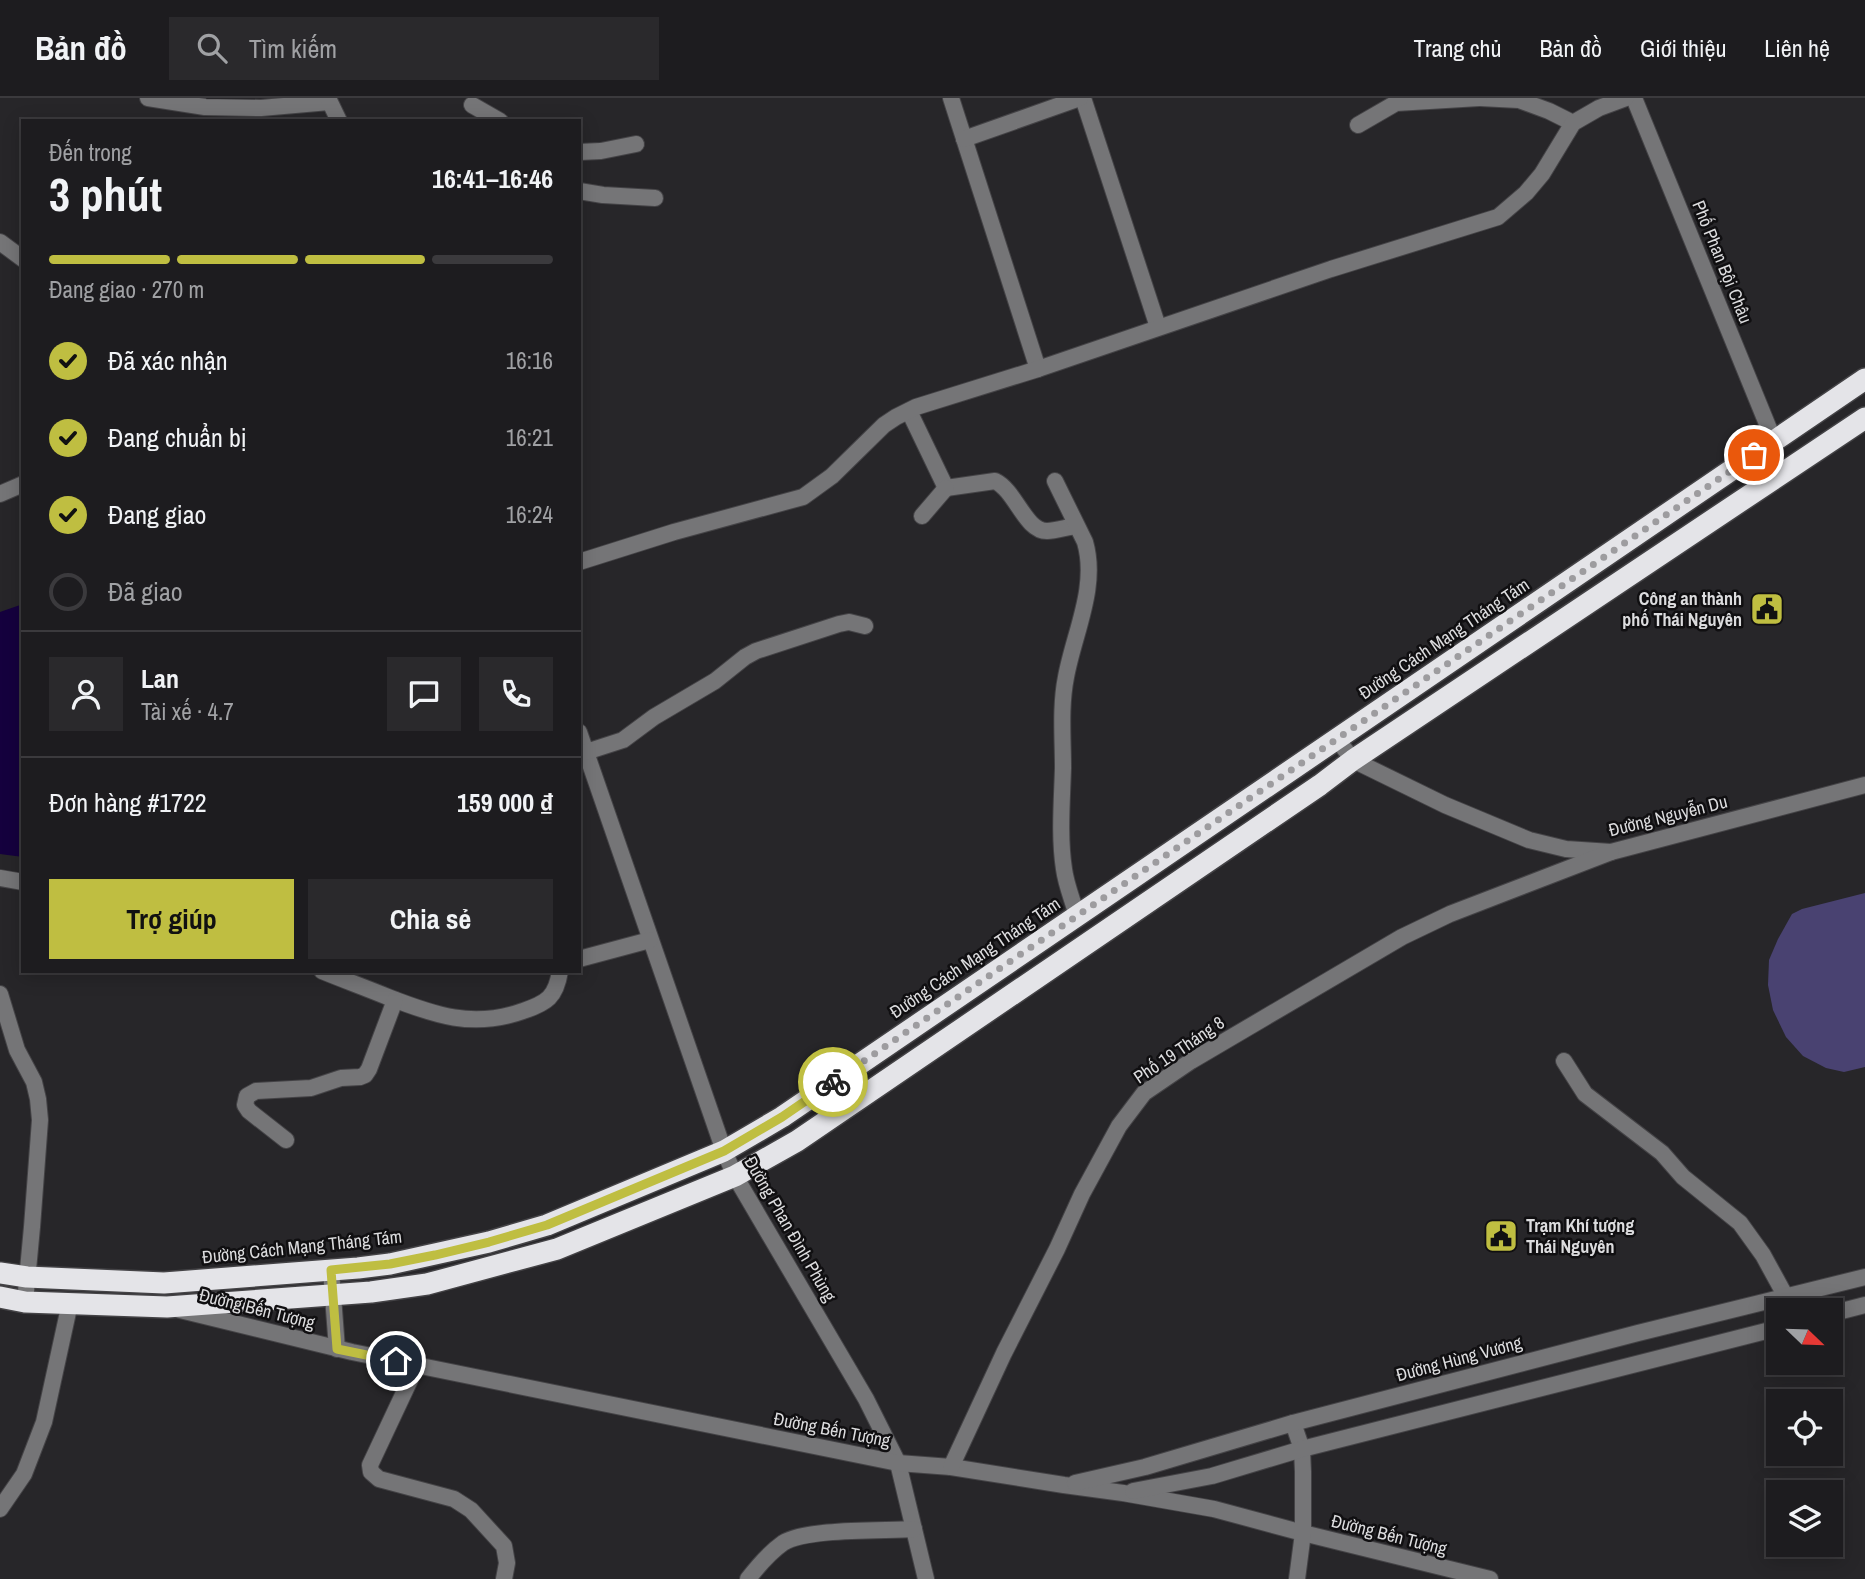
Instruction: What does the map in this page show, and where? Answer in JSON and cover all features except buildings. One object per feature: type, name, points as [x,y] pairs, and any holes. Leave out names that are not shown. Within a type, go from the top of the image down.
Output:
[{"type":"highway","name":"Đường Cách Mạng Tháng Tám","points":[[0,1273],[27,1277],[164,1283],[390,1264],[489,1242],[547,1225],[724,1151],[782,1117],[1865,379]]},
{"type":"highway","points":[[0,1297],[25,1301],[167,1307],[371,1292],[427,1284],[557,1249],[735,1176],[797,1141],[1353,760],[1865,418]]},
{"type":"street","points":[[148,98],[205,107],[261,108],[329,100],[338,119]]},
{"type":"street","points":[[950,98],[1038,369]]},
{"type":"street","points":[[964,139],[1082,98],[1158,327]]},
{"type":"street","points":[[1358,125],[1396,103],[1479,98],[1519,100],[1573,123]]},
{"type":"street","points":[[581,561],[674,532],[803,497],[832,476],[884,425],[909,411],[1331,269],[1498,217],[1526,193],[1542,174],[1573,123],[1599,108],[1626,98]]},
{"type":"street","name":"Phố Phan Bội Châu","points":[[1634,98],[1774,441]]},
{"type":"street","points":[[472,105],[496,119]]},
{"type":"street","points":[[581,152],[636,144]]},
{"type":"street","points":[[581,191],[655,198]]},
{"type":"street","points":[[0,242],[21,257]]},
{"type":"street","points":[[909,411],[946,488]]},
{"type":"street","points":[[922,516],[946,488],[995,481],[1011,495],[1036,528],[1047,531],[1076,526]]},
{"type":"street","points":[[1055,481],[1088,552],[1087,595],[1065,679],[1063,707],[1064,870],[1077,916]]},
{"type":"street","points":[[0,494],[21,485]]},
{"type":"street","points":[[586,752],[623,740],[715,681],[756,651],[839,624],[849,622],[865,626]]},
{"type":"street","name":"Đường Phan Đình Phùng","points":[[581,738],[724,1151],[735,1176],[866,1399],[898,1463],[926,1579]]},
{"type":"street","name":"Đường Nguyễn Du","points":[[1337,739],[1353,760],[1445,805],[1529,840],[1566,849],[1611,852],[1865,785]]},
{"type":"street","name":"Phố 19 Tháng 8","points":[[951,1467],[1082,1194],[1119,1126],[1144,1093],[1191,1061],[1402,937],[1450,914],[1611,852]]},
{"type":"street","points":[[0,878],[21,882]]},
{"type":"street","points":[[581,958],[650,940]]},
{"type":"street","points":[[327,973],[438,1015],[463,1020],[508,1016],[539,1006],[555,991],[560,973]]},
{"type":"street","points":[[0,994],[17,1049],[34,1082],[40,1120],[25,1301]]},
{"type":"street","points":[[286,1140],[249,1111],[245,1105],[247,1096],[256,1091],[311,1088],[341,1077],[365,1075],[396,1000]]},
{"type":"street","points":[[1564,1061],[1585,1094],[1662,1153],[1683,1177],[1740,1223],[1763,1255],[1786,1297]]},
{"type":"street","points":[[331,1270],[337,1349]]},
{"type":"street","name":"Đường Hùng Vương","points":[[1064,1485],[1145,1467],[1293,1423],[1637,1333],[1865,1277]]},
{"type":"street","points":[[0,1509],[24,1474],[44,1422],[70,1303]]},
{"type":"street","points":[[1843,1311],[1865,1306]]},
{"type":"street","name":"Đường Bến Tượng","points":[[167,1307],[337,1349],[898,1463],[951,1467],[1214,1509],[1490,1579]]},
{"type":"street","points":[[1124,1493],[1212,1476],[1302,1449],[1766,1331]]},
{"type":"street","points":[[1519,1364],[1526,1392]]},
{"type":"street","points":[[417,1365],[370,1465],[371,1472],[379,1479],[454,1499],[471,1510],[504,1546],[507,1563],[504,1579]]},
{"type":"street","points":[[1293,1423],[1302,1449],[1303,1533],[1297,1579]]},
{"type":"street","points":[[748,1579],[761,1562],[784,1542],[807,1534],[914,1529]]},
{"type":"shaded area","points":[[21,605],[21,857],[0,854],[0,612]]},
{"type":"shaded area","points":[[1865,893],[1865,1067],[1844,1072],[1826,1068],[1803,1056],[1786,1037],[1773,1010],[1768,985],[1769,960],[1792,914]]},
{"type":"way so far","points":[[833,1082],[1754,455]]},
{"type":"place","name":"Công an thành phố Thái Nguyên","points":[[1767,609]]},
{"type":"place","name":"Trạm Khí tượng Thái Nguyên","points":[[1501,1236]]},
{"type":"route","points":[[396,1361],[337,1349],[331,1270],[390,1264],[435,1255],[547,1225],[724,1151],[782,1117],[833,1082]]}]
